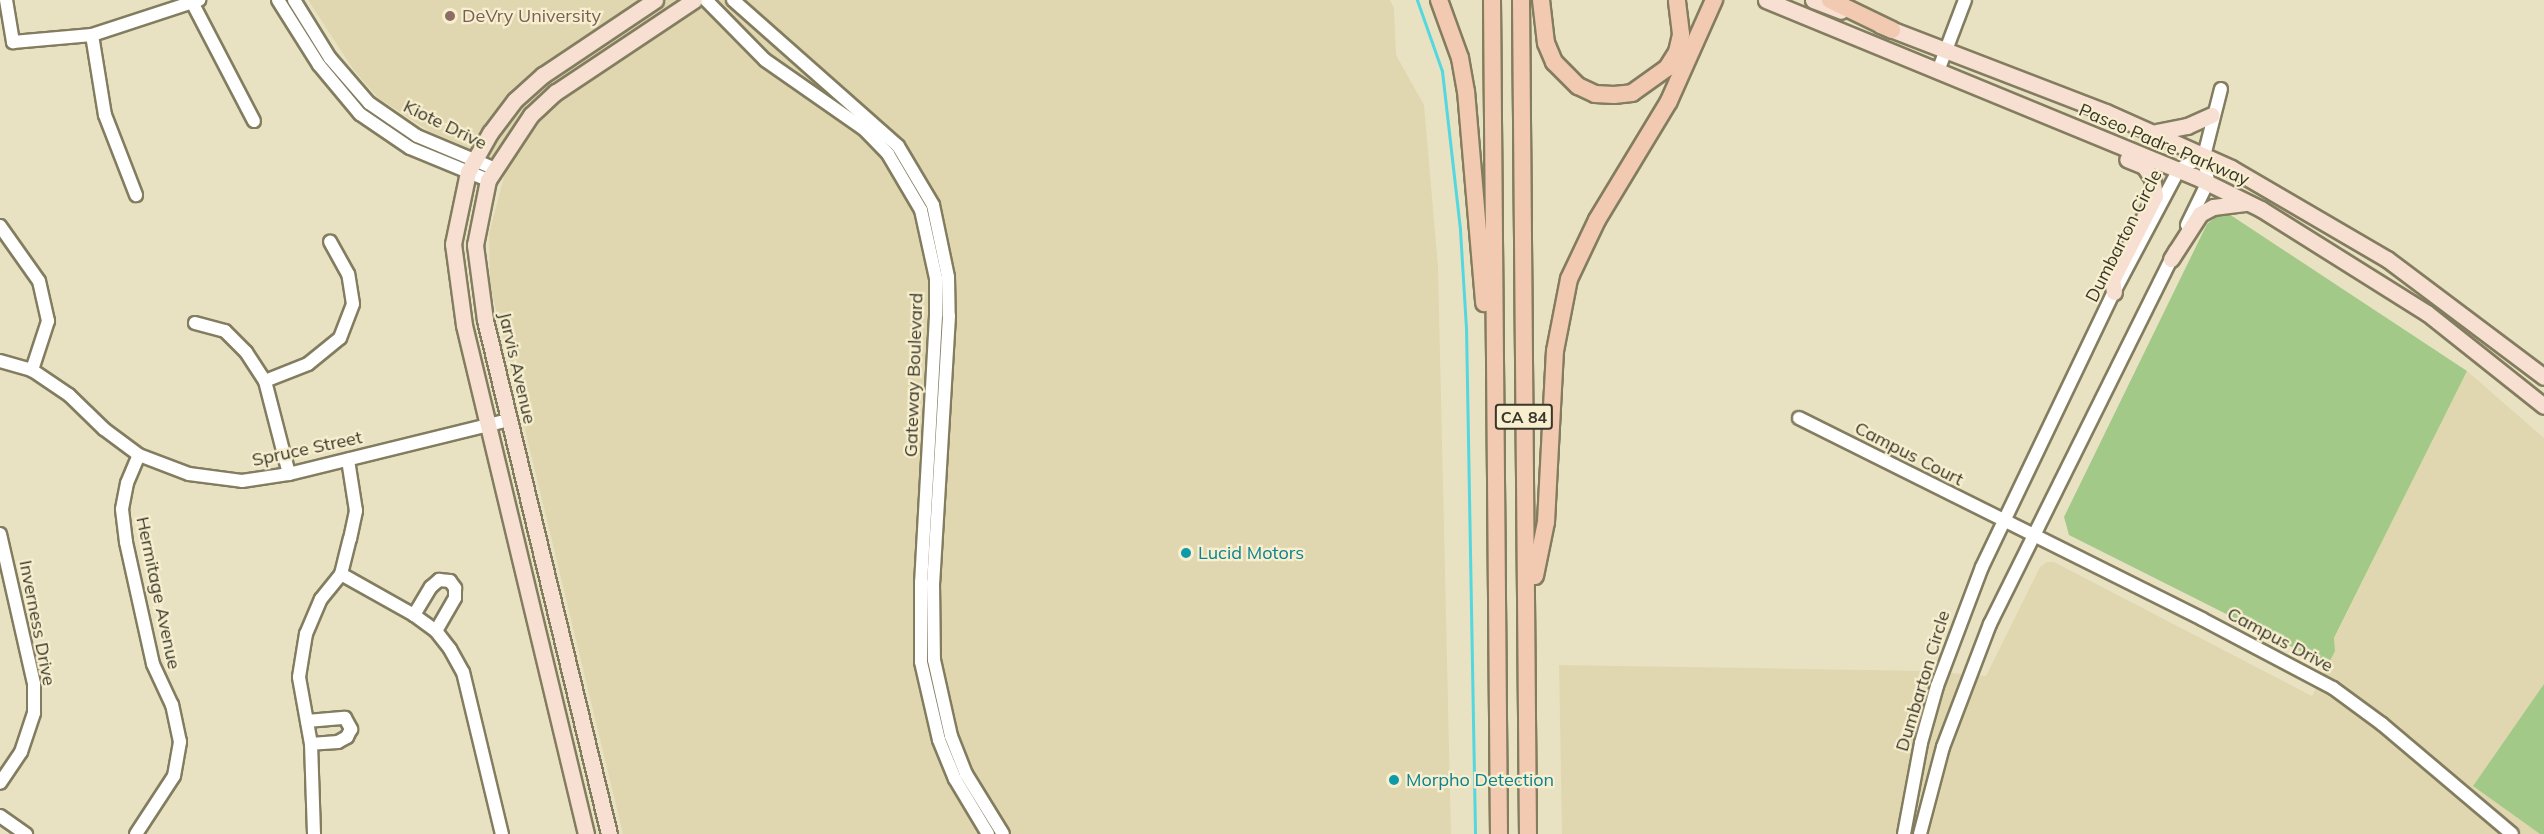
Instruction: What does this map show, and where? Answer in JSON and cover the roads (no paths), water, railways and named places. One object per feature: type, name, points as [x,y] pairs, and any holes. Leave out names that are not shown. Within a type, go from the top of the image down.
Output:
[{"type":"highway","points":[[1439,0],[1460,58],[1466,91],[1496,449]]},
{"type":"highway","name":"CA 84","points":[[1491,0],[1499,834]]},
{"type":"highway","name":"CA 84","points":[[1521,0],[1528,834]]},
{"type":"highway","name":"CA 84","points":[[1531,0],[1538,834]]},
{"type":"highway","points":[[1541,0],[1546,43],[1554,62],[1578,86],[1595,93],[1614,95],[1632,93],[1667,68],[1677,52],[1681,34],[1677,0]]},
{"type":"highway","points":[[1535,576],[1546,522],[1555,351],[1569,279],[1598,220],[1668,101],[1714,0]]},
{"type":"highway","points":[[1830,0],[1892,30]]},
{"type":"main road","points":[[586,834],[456,286],[453,244],[471,166],[515,100],[543,75],[655,0]]},
{"type":"main road","name":"Jarvis Avenue","points":[[609,834],[509,420],[478,283],[475,245],[490,174],[531,115],[556,92],[694,0]]},
{"type":"main road","name":"Paseo Padre Parkway","points":[[1766,0],[2179,169],[2249,203],[2375,277],[2477,351],[2544,406]]},
{"type":"main road","name":"Paseo Padre Parkway","points":[[1813,0],[2156,132],[2279,194],[2387,259],[2544,377]]},
{"type":"main road","points":[[1991,94],[1999,105],[2144,166],[2152,178],[2155,196],[2112,280],[2114,292]]},
{"type":"main road","points":[[2156,132],[2187,126],[2212,115]]},
{"type":"main road","points":[[2172,259],[2200,214],[2212,207],[2249,203]]},
{"type":"street","points":[[6,0],[14,42],[92,35],[196,2],[254,121]]},
{"type":"street","name":"Kiote Drive","points":[[278,0],[319,65],[360,114],[410,148],[490,174]]},
{"type":"street","name":"Kiote Drive","points":[[294,0],[330,58],[369,103],[417,135],[471,166]]},
{"type":"street","name":"Gateway Boulevard","points":[[706,0],[765,60],[864,129],[888,154],[921,210],[931,242],[936,306],[921,582],[921,662],[939,740],[955,779],[988,834]]},
{"type":"street","name":"Gateway Boulevard","points":[[733,0],[898,146],[933,205],[943,240],[949,306],[933,583],[934,660],[951,736],[966,774],[1003,834]]},
{"type":"street","points":[[1938,71],[1965,0]]},
{"type":"street","points":[[92,35],[105,115],[136,195]]},
{"type":"street","points":[[1920,834],[1962,692],[1990,624],[2208,182],[2204,156],[2212,115],[2221,89]]},
{"type":"street","name":"Dumbarton Circle","points":[[1904,834],[1921,743],[1937,686],[1961,616],[2002,522],[2114,292],[2179,169],[2204,156]]},
{"type":"street","points":[[0,226],[39,281],[48,321],[32,370]]},
{"type":"street","points":[[265,381],[308,364],[340,338],[352,304],[348,274],[330,242]]},
{"type":"street","points":[[195,322],[225,332],[246,352],[265,381],[289,474]]},
{"type":"street","name":"Spruce Street","points":[[0,361],[32,370],[69,395],[139,455],[189,474],[231,480],[289,474],[509,420]]},
{"type":"street","name":"Campus Court","points":[[1799,418],[2002,522]]},
{"type":"street","name":"Hermitage Avenue","points":[[136,834],[174,776],[180,742],[172,705],[153,664],[126,542],[122,510],[127,483],[139,455]]},
{"type":"street","points":[[314,834],[310,744],[299,677],[306,634],[321,599],[341,574],[356,511],[348,460]]},
{"type":"street","name":"Campus Drive","points":[[2002,522],[2034,535],[2333,688],[2382,724],[2511,834]]},
{"type":"street","name":"Inverness Drive","points":[[0,534],[34,684],[34,713],[21,752],[0,783]]},
{"type":"street","points":[[341,574],[414,615],[436,631],[464,672],[502,834]]},
{"type":"street","points":[[414,615],[431,587],[439,580],[450,581],[455,588],[455,598],[436,631]]},
{"type":"street","points":[[307,721],[345,718],[351,729],[347,737],[338,742],[310,744]]},
{"type":"street","points":[[0,816],[27,834]]},
{"type":"waterway","points":[[1417,0],[1442,71],[1460,230],[1466,327],[1475,834]]},
{"type":"place","name":"DeVry University","points":[[450,16]]},
{"type":"place","name":"Lucid Motors","points":[[1186,553]]},
{"type":"place","name":"Morpho Detection","points":[[1394,780]]}]
